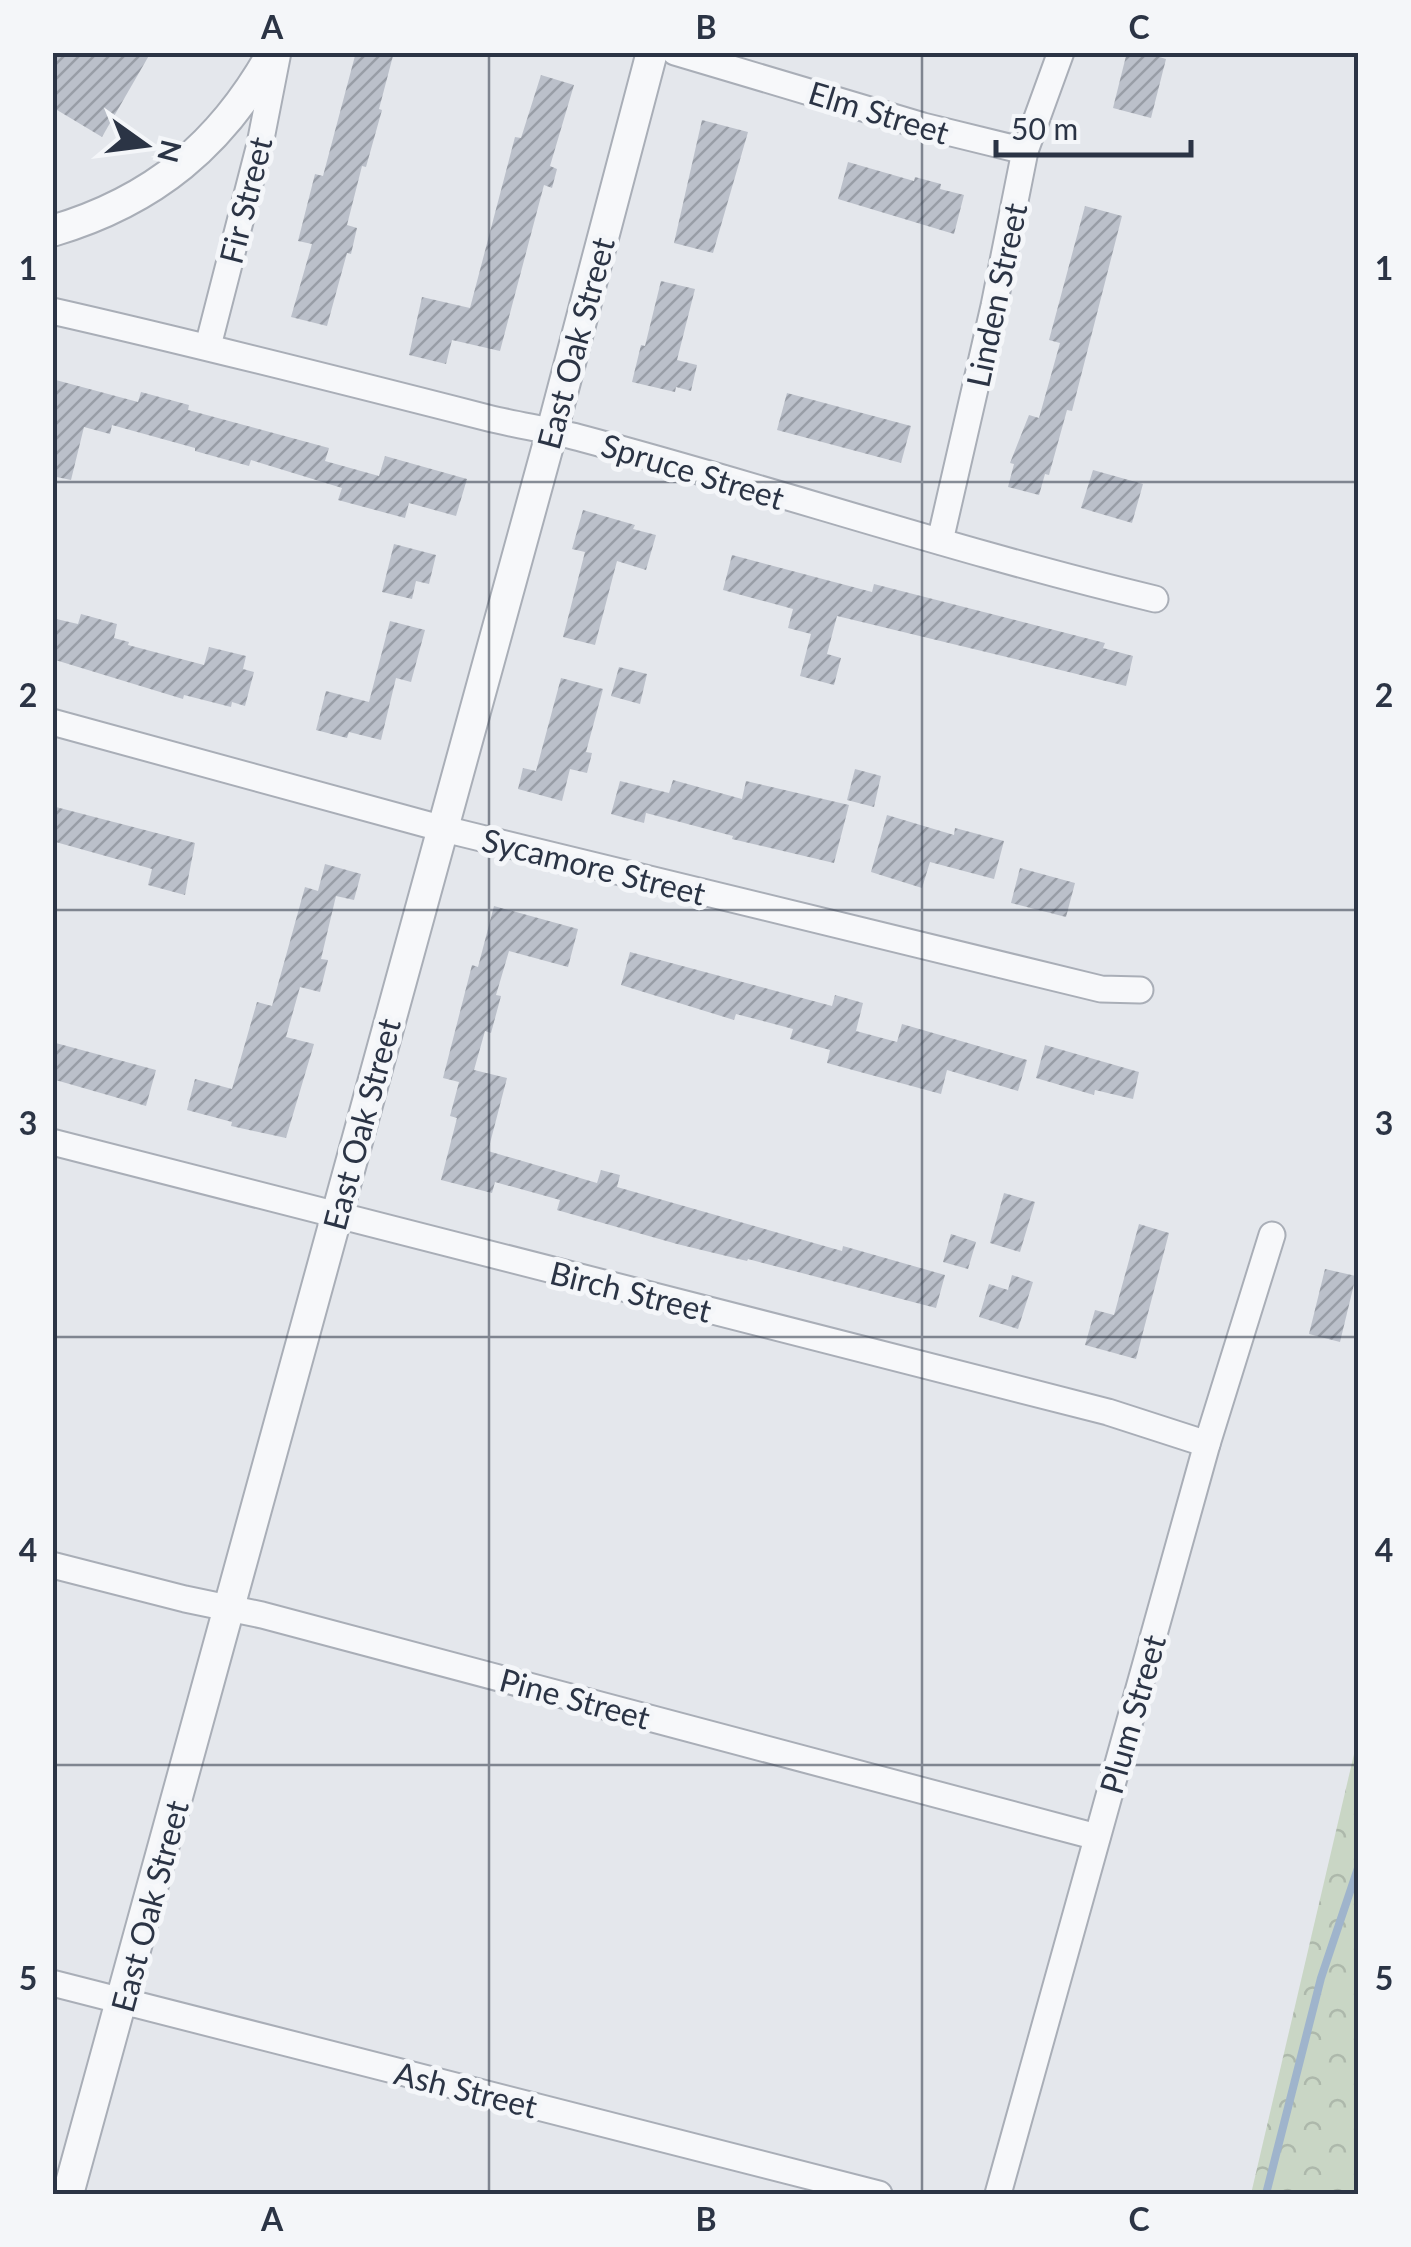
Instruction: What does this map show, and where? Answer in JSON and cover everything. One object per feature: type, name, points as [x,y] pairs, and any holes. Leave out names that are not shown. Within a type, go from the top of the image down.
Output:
[{"type":"street","points":[[52,231],[104,214],[142,194],[186,163],[232,118],[276,52]]},
{"type":"street","name":"Fir Street","points":[[208,346],[260,144],[276,52]]},
{"type":"street","name":"East Oak Street","points":[[68,2194],[440,828],[552,432],[652,52]]},
{"type":"street","name":"Elm Street","points":[[675,52],[938,130],[1026,151]]},
{"type":"street","name":"Linden Street","points":[[940,541],[1026,151],[1061,52]]},
{"type":"street","name":"Spruce Street","points":[[52,311],[552,432],[986,557],[1155,599]]},
{"type":"street","name":"Sycamore Street","points":[[52,722],[440,828],[1101,989],[1140,990]]},
{"type":"street","name":"Birch Street","points":[[52,1142],[1089,1407],[1207,1444]]},
{"type":"street","name":"Plum Street","points":[[998,2194],[1207,1444],[1272,1235]]},
{"type":"street","name":"Pine Street","points":[[52,1566],[230,1607],[1097,1838]]},
{"type":"street","name":"Ash Street","points":[[52,1983],[879,2194]]},
{"type":"green space","points":[[1358,1737],[1358,2194],[1251,2194]]},
{"type":"building","points":[[52,52],[151,52],[102,137],[52,107]]},
{"type":"building","points":[[356,52],[394,52],[379,109],[382,110],[347,225],[357,228],[351,254],[347,253],[327,326],[291,317],[312,244],[298,241],[315,174],[323,176]]},
{"type":"building","points":[[1127,52],[1166,59],[1151,118],[1113,108]]},
{"type":"building","points":[[541,75],[574,85],[550,166],[557,169],[552,188],[544,185],[500,351],[452,340],[446,364],[409,355],[422,297],[470,308],[515,137],[521,138]]},
{"type":"building","points":[[702,120],[748,132],[713,253],[674,243]]},
{"type":"building","points":[[848,162],[914,181],[915,177],[941,184],[940,189],[964,195],[954,234],[838,199]]},
{"type":"building","points":[[1085,206],[1122,216],[1072,411],[1067,410],[1049,475],[1045,474],[1039,495],[1008,487],[1014,464],[1010,463],[1029,415],[1039,418],[1060,343],[1049,340]]},
{"type":"building","points":[[661,281],[695,289],[677,360],[697,365],[691,391],[676,387],[675,392],[632,382]]},
{"type":"building","points":[[52,379],[138,402],[141,392],[189,405],[188,410],[329,448],[325,461],[379,476],[385,456],[467,479],[456,516],[409,503],[405,518],[338,500],[342,488],[251,460],[249,466],[112,425],[110,434],[84,427],[71,480],[52,476]]},
{"type":"building","points":[[787,393],[911,426],[901,463],[777,430]]},
{"type":"building","points":[[1093,470],[1143,484],[1132,523],[1081,508]]},
{"type":"building","points":[[583,510],[656,535],[646,570],[617,561],[595,645],[563,637],[585,552],[572,549]]},
{"type":"building","points":[[394,544],[436,555],[429,584],[416,581],[412,599],[382,592]]},
{"type":"building","points":[[732,555],[872,592],[874,584],[1105,643],[1103,648],[1133,656],[1126,686],[837,616],[827,654],[841,658],[834,685],[800,676],[811,634],[788,628],[793,609],[723,590]]},
{"type":"building","points":[[81,614],[117,624],[114,638],[129,642],[128,645],[204,665],[209,647],[246,656],[243,669],[254,672],[245,706],[232,702],[231,707],[184,695],[183,699],[52,659],[52,618],[78,624]]},
{"type":"building","points":[[390,621],[425,630],[411,682],[396,678],[381,740],[349,732],[347,738],[316,730],[326,691],[369,702]]},
{"type":"building","points":[[619,667],[647,674],[640,704],[611,696]]},
{"type":"building","points":[[561,678],[603,689],[586,752],[592,753],[587,773],[570,769],[562,801],[518,789],[523,768],[536,771]]},
{"type":"building","points":[[855,769],[881,776],[874,807],[847,800]]},
{"type":"building","points":[[673,780],[742,799],[746,781],[849,805],[834,863],[732,839],[733,836],[646,813],[644,823],[611,814],[620,781],[669,793]]},
{"type":"building","points":[[52,806],[195,843],[185,895],[148,885],[152,869],[52,841]]},
{"type":"building","points":[[887,815],[954,835],[955,828],[1004,841],[994,879],[930,862],[922,888],[871,872]]},
{"type":"building","points":[[325,864],[361,874],[354,900],[336,896],[321,959],[328,960],[320,992],[300,987],[286,1037],[314,1044],[286,1138],[231,1126],[232,1122],[187,1110],[195,1079],[232,1089],[257,1002],[272,1006],[305,887],[318,891]]},
{"type":"building","points":[[1020,868],[1075,883],[1066,917],[1011,903]]},
{"type":"building","points":[[494,906],[578,929],[568,967],[509,951],[496,995],[501,996],[491,1033],[485,1031],[474,1070],[507,1078],[488,1151],[597,1183],[601,1170],[620,1175],[617,1187],[842,1251],[843,1246],[945,1275],[936,1308],[557,1210],[560,1200],[495,1182],[492,1193],[441,1180],[457,1118],[450,1116],[459,1082],[443,1078],[472,965],[478,967]]},
{"type":"building","points":[[630,952],[832,1006],[835,995],[863,1003],[856,1031],[897,1042],[902,1024],[1027,1060],[1018,1091],[947,1070],[941,1094],[827,1063],[830,1050],[790,1039],[793,1029],[736,1014],[734,1020],[621,985]]},
{"type":"building","points":[[52,1042],[156,1070],[146,1106],[52,1079]]},
{"type":"building","points":[[1045,1045],[1139,1072],[1133,1099],[1095,1090],[1094,1095],[1036,1078]]},
{"type":"building","points":[[1004,1193],[1035,1202],[1020,1252],[990,1243]]},
{"type":"building","points":[[1139,1224],[1169,1233],[1136,1359],[1085,1345],[1095,1310],[1114,1315]]},
{"type":"building","points":[[951,1234],[976,1242],[968,1269],[943,1262]]},
{"type":"building","points":[[1325,1269],[1356,1276],[1340,1342],[1309,1334]]},
{"type":"building","points":[[1012,1275],[1033,1282],[1018,1329],[979,1317],[989,1284],[1008,1290]]},
{"type":"waterway","points":[[1266,2194],[1321,1978],[1358,1868]]}]
